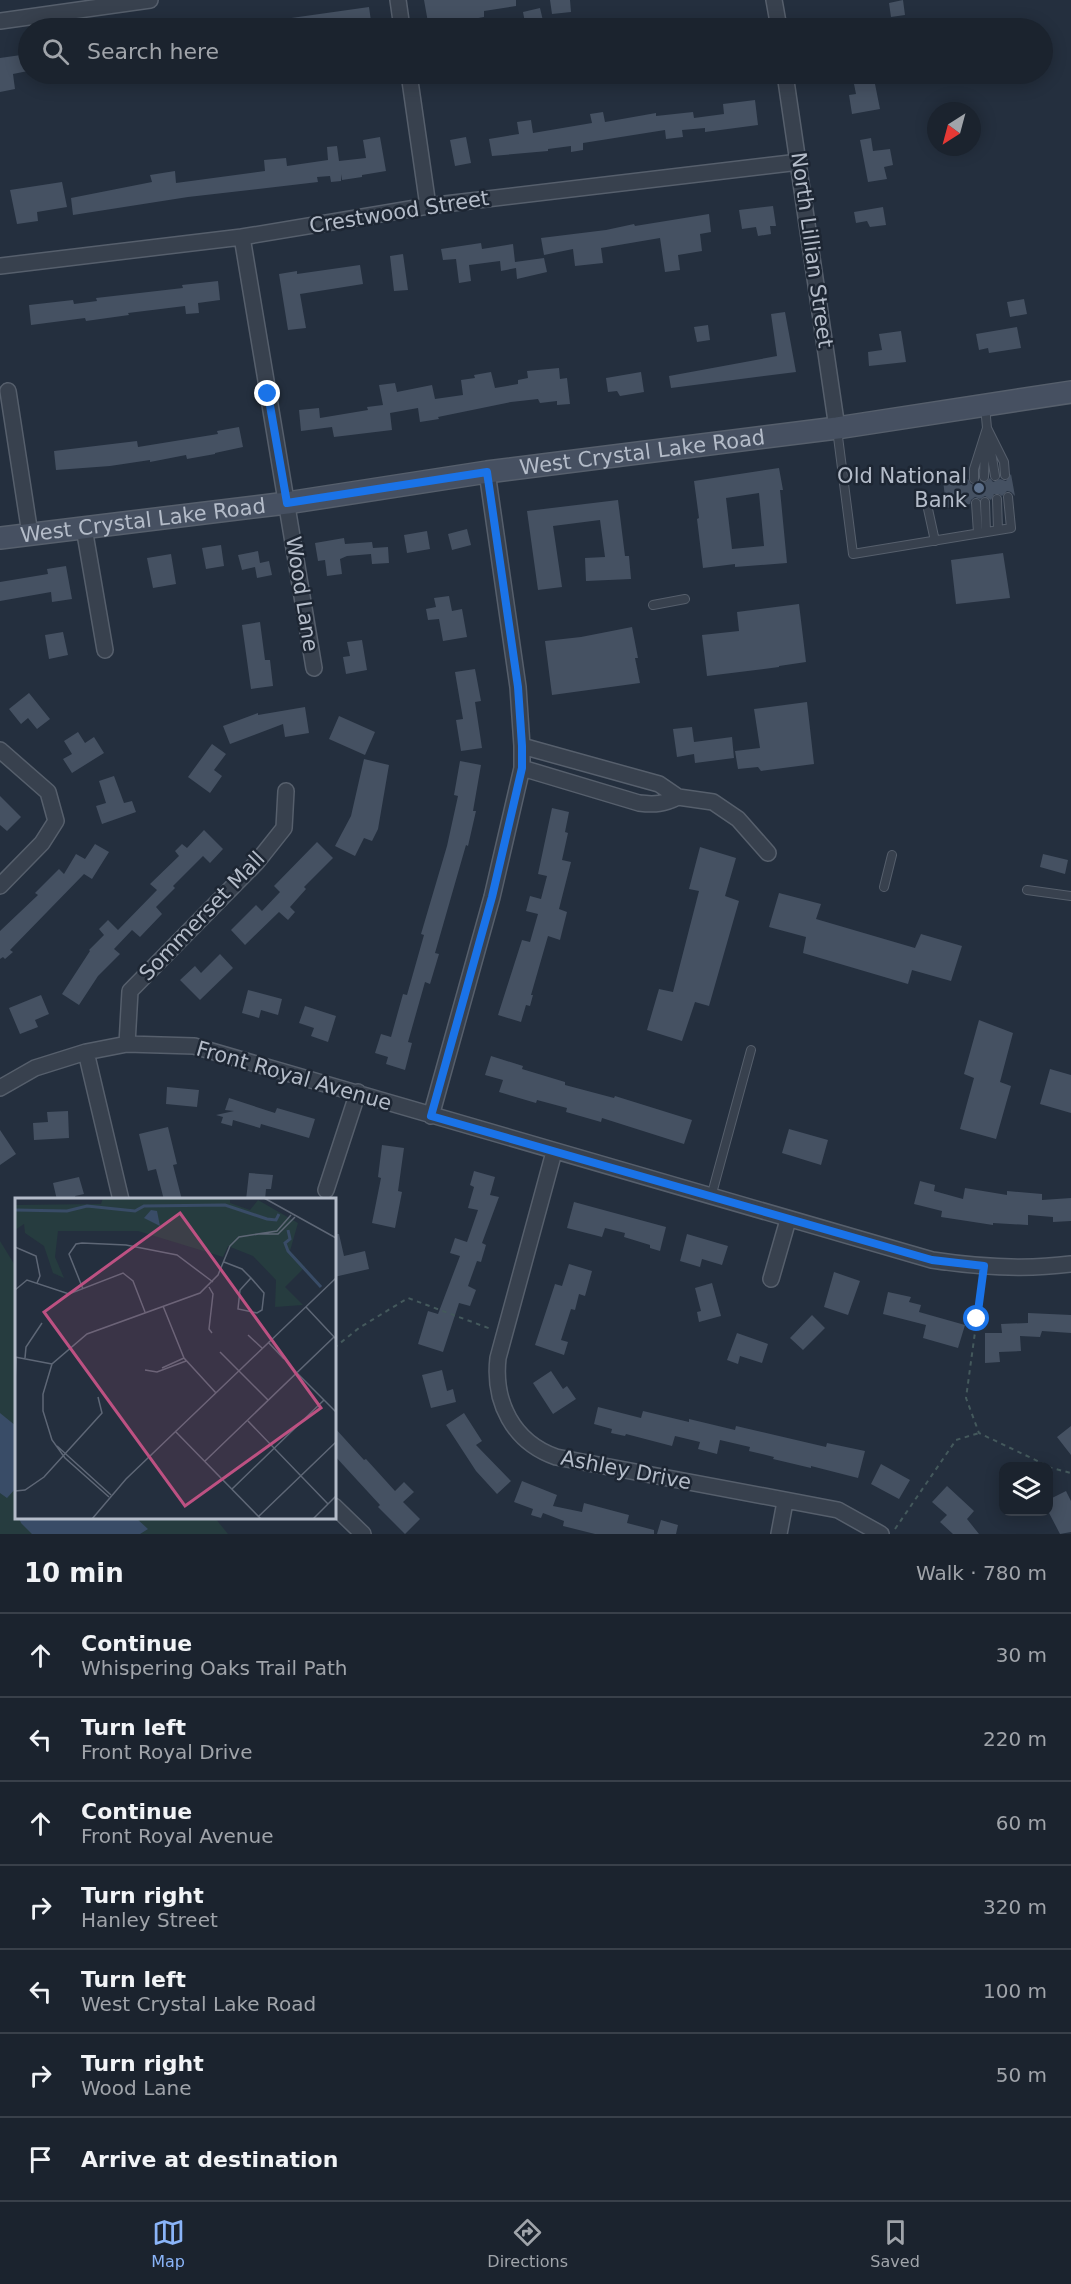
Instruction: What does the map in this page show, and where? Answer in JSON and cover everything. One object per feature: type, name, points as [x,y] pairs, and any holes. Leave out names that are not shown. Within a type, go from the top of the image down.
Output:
[{"type":"street","points":[[21,18],[150,0]]},
{"type":"street","points":[[398,0],[401,18]]},
{"type":"street","points":[[774,0],[777,18]]},
{"type":"street","points":[[0,21],[18,18]]},
{"type":"street","points":[[410,84],[428,206]]},
{"type":"street","name":"North Lillian Street","points":[[787,84],[837,428]]},
{"type":"street","name":"Crestwood Street","points":[[0,266],[242,237],[428,206],[799,162]]},
{"type":"street","name":"Wood Lane","points":[[242,237],[314,668]]},
{"type":"street","points":[[8,391],[30,534]]},
{"type":"street","name":"West Crystal Lake Road","points":[[0,538],[287,503],[487,472],[837,428],[1071,392]]},
{"type":"street","points":[[431,1116],[492,897],[522,768],[518,687],[487,472]]},
{"type":"street","points":[[84,528],[105,650]]},
{"type":"street","points":[[522,746],[659,784],[678,797],[713,802],[738,819],[768,853]]},
{"type":"street","points":[[0,750],[48,792],[56,821],[42,843],[0,886]]},
{"type":"street","points":[[522,768],[639,803],[663,804],[678,797]]},
{"type":"street","name":"Sommerset Mall","points":[[127,1044],[130,991],[257,862],[284,828],[286,791]]},
{"type":"street","name":"Front Royal Avenue","points":[[0,1088],[34,1068],[86,1052],[127,1044],[194,1046],[932,1260],[984,1266],[1043,1267],[1071,1263]]},
{"type":"street","points":[[86,1052],[121,1198]]},
{"type":"street","points":[[326,1190],[358,1092]]},
{"type":"street","name":"Ashley Drive","points":[[554,1152],[497,1366],[502,1406],[519,1434],[545,1453],[785,1502],[838,1510],[881,1534]]},
{"type":"street","points":[[771,1280],[788,1220]]},
{"type":"street","points":[[779,1534],[785,1502]]},
{"type":"street","points":[[336,1508],[363,1534]]},
{"type":"lane","points":[[984,405],[995,476]]},
{"type":"lane","points":[[837,428],[853,554],[1011,528],[1008,497]]},
{"type":"lane","points":[[987,429],[1004,462],[1005,476]]},
{"type":"lane","points":[[984,477],[987,429]]},
{"type":"lane","points":[[974,479],[974,469],[987,429]]},
{"type":"lane","points":[[997,500],[999,530]]},
{"type":"lane","points":[[980,502],[982,533]]},
{"type":"lane","points":[[928,508],[935,541]]},
{"type":"lane","points":[[652,605],[685,599]]},
{"type":"lane","points":[[884,887],[892,855]]},
{"type":"lane","points":[[1027,890],[1071,896]]},
{"type":"lane","points":[[711,1197],[752,1050]]},
{"type":"path","points":[[979,1433],[966,1398],[984,1266]]},
{"type":"path","points":[[336,1346],[359,1328],[408,1298],[505,1334]]},
{"type":"path","points":[[891,1534],[956,1440],[979,1433],[1038,1462]]},
{"type":"path","points":[[1053,1468],[1071,1473]]},
{"type":"green space","points":[[0,1241],[15,1265],[15,1519],[216,1519],[228,1534],[0,1534]]},
{"type":"water","points":[[0,1413],[15,1425],[15,1489],[7,1498],[0,1493]]},
{"type":"water","points":[[19,1519],[137,1519],[148,1529],[140,1534],[32,1534]]},
{"type":"building","points":[[424,0],[516,0],[516,6],[484,11],[484,17],[427,18]]},
{"type":"building","points":[[550,0],[570,0],[571,12],[552,14]]},
{"type":"building","points":[[903,0],[905,15],[891,17],[889,3]]},
{"type":"building","points":[[369,7],[371,18],[291,18]]},
{"type":"building","points":[[540,8],[542,18],[524,18],[523,12]]},
{"type":"building","points":[[18,55],[18,73],[13,74],[15,89],[0,92],[0,58]]},
{"type":"building","points":[[854,84],[875,84],[880,109],[852,114],[849,95],[856,94]]},
{"type":"building","points":[[755,100],[758,125],[705,132],[705,128],[682,130],[683,137],[666,139],[665,130],[583,143],[583,150],[571,152],[571,146],[548,149],[548,151],[492,156],[489,139],[519,134],[517,122],[531,120],[533,133],[592,123],[590,114],[603,112],[605,122],[656,113],[656,116],[693,112],[694,118],[724,114],[723,104]]},
{"type":"building","points":[[380,137],[386,171],[342,180],[341,174],[341,181],[331,182],[330,176],[317,177],[318,182],[188,197],[73,215],[71,198],[152,182],[150,175],[175,171],[176,183],[265,171],[264,160],[286,158],[287,166],[328,160],[327,147],[337,146],[339,161],[366,158],[363,140]]},
{"type":"building","points":[[466,137],[471,163],[455,166],[450,140]]},
{"type":"building","points":[[871,138],[873,151],[890,149],[893,165],[884,167],[887,179],[868,182],[860,140]]},
{"type":"building","points":[[62,182],[67,207],[37,212],[38,221],[17,224],[10,190]]},
{"type":"building","points":[[773,206],[776,226],[770,226],[771,234],[758,236],[756,227],[742,229],[739,210]]},
{"type":"building","points":[[883,207],[886,225],[870,227],[867,221],[856,223],[854,212]]},
{"type":"building","points":[[709,214],[711,232],[700,234],[702,251],[678,255],[680,270],[665,272],[660,238],[601,248],[603,263],[575,266],[573,249],[544,255],[541,238]]},
{"type":"building","points":[[481,243],[482,249],[513,244],[515,262],[544,258],[547,272],[517,279],[516,268],[501,271],[500,261],[469,265],[471,281],[459,283],[456,259],[443,260],[441,249]]},
{"type":"building","points":[[403,254],[408,290],[394,291],[390,256]]},
{"type":"building","points":[[360,265],[363,284],[300,294],[306,328],[288,330],[279,274],[297,271],[297,274]]},
{"type":"building","points":[[218,281],[220,300],[198,303],[199,313],[186,314],[185,306],[86,321],[85,318],[31,325],[29,305],[73,300],[74,304],[97,301],[96,298],[183,288],[182,285]]},
{"type":"building","points":[[1024,299],[1027,314],[1010,317],[1007,302]]},
{"type":"building","points":[[785,312],[796,372],[671,388],[669,376],[777,356],[771,314]]},
{"type":"building","points":[[708,325],[710,340],[697,342],[694,327]]},
{"type":"building","points":[[1017,327],[1021,348],[989,353],[988,348],[979,350],[976,334]]},
{"type":"building","points":[[901,331],[906,362],[869,366],[868,352],[882,350],[879,334]]},
{"type":"building","points":[[559,368],[560,379],[567,378],[570,404],[557,405],[557,401],[540,403],[538,399],[511,402],[420,422],[418,408],[390,413],[392,430],[334,437],[332,427],[301,431],[299,410],[319,408],[320,418],[368,410],[367,407],[383,405],[379,385],[395,383],[397,392],[432,385],[435,399],[463,395],[461,380],[475,378],[474,375],[491,372],[495,388],[518,384],[518,380],[528,378],[527,371]]},
{"type":"building","points":[[641,372],[644,392],[620,396],[617,391],[608,392],[606,378]]},
{"type":"building","points":[[239,427],[243,447],[215,454],[187,459],[186,455],[150,462],[150,460],[56,470],[54,451],[137,441],[138,447],[218,434],[217,431]]},
{"type":"building","points":[[779,468],[783,490],[780,490],[787,563],[735,567],[735,564],[703,568],[694,481]],"holes":[[[759,493],[764,546],[732,549],[726,498]]]},
{"type":"building","name":"Old National Bank","points":[[1011,474],[1015,496],[1007,491],[1002,496],[994,494],[991,500],[985,496],[980,499],[975,497],[970,504],[946,508],[943,479],[957,477],[957,480],[968,479],[971,484],[975,485],[980,481],[986,482],[990,478],[993,482],[1000,479],[1006,481]]},
{"type":"building","points":[[618,500],[625,556],[629,556],[631,579],[586,581],[585,558],[605,557],[600,520],[553,526],[562,587],[538,590],[527,511]]},
{"type":"building","points":[[467,529],[471,545],[452,550],[448,534]]},
{"type":"building","points":[[427,531],[430,549],[407,553],[404,535]]},
{"type":"building","points":[[344,538],[345,544],[372,542],[373,548],[388,547],[389,563],[372,564],[371,554],[347,556],[340,559],[342,574],[327,576],[325,560],[318,561],[315,543]]},
{"type":"building","points":[[221,545],[224,566],[206,569],[202,548]]},
{"type":"building","points":[[258,551],[260,563],[269,561],[272,575],[257,578],[255,567],[242,570],[238,555]]},
{"type":"building","points":[[1003,553],[1010,598],[956,604],[951,560]]},
{"type":"building","points":[[171,554],[176,584],[153,588],[147,558]]},
{"type":"building","points":[[66,566],[72,599],[52,602],[51,592],[0,601],[0,582],[48,574],[47,569]]},
{"type":"building","points":[[449,596],[452,611],[462,609],[467,637],[443,641],[439,619],[428,620],[426,609],[436,607],[434,598]]},
{"type":"building","points":[[799,604],[806,662],[707,676],[702,635],[739,631],[737,612]]},
{"type":"building","points":[[260,622],[265,660],[270,660],[273,686],[251,689],[242,625]]},
{"type":"building","points":[[632,627],[640,683],[552,695],[545,641]]},
{"type":"building","points":[[63,632],[68,655],[49,659],[45,635]]},
{"type":"building","points":[[362,640],[367,670],[346,674],[343,657],[350,656],[347,642]]},
{"type":"building","points":[[475,669],[481,701],[475,702],[482,748],[461,751],[456,720],[463,719],[455,672]]},
{"type":"building","points":[[29,693],[50,719],[37,729],[28,718],[21,724],[9,709]]},
{"type":"building","points":[[807,702],[814,764],[761,771],[758,767],[738,769],[735,751],[760,748],[754,709]]},
{"type":"building","points":[[305,707],[309,733],[285,737],[283,724],[230,744],[223,726],[258,713],[258,715]]},
{"type":"building","points":[[339,716],[375,732],[365,755],[329,739]]},
{"type":"building","points":[[692,727],[694,742],[732,737],[734,758],[695,763],[694,754],[677,757],[673,729]]},
{"type":"building","points":[[78,732],[85,743],[94,737],[104,753],[72,773],[63,759],[72,754],[64,741]]},
{"type":"building","points":[[212,744],[226,754],[214,770],[222,776],[210,793],[188,777]]},
{"type":"building","points":[[364,759],[389,765],[378,829],[372,841],[364,838],[355,856],[335,846],[351,816]]},
{"type":"building","points":[[460,761],[481,765],[473,811],[476,811],[468,846],[466,845],[435,953],[439,954],[430,984],[425,982],[408,1042],[412,1043],[405,1070],[386,1064],[388,1057],[375,1053],[381,1034],[391,1037],[403,994],[407,995],[424,935],[421,934],[447,846],[458,796],[454,795]]},
{"type":"building","points":[[114,776],[124,803],[132,801],[136,812],[102,824],[96,806],[106,803],[99,781]]},
{"type":"building","points":[[0,796],[21,817],[7,831],[0,825]]},
{"type":"building","points":[[552,808],[569,812],[565,832],[568,833],[562,860],[571,862],[559,909],[567,912],[560,940],[548,936],[530,1006],[526,1005],[521,1022],[498,1015],[522,940],[530,942],[538,914],[526,911],[530,896],[541,899],[547,876],[538,874]]},
{"type":"building","points":[[204,830],[223,849],[210,863],[203,856],[173,886],[175,888],[156,907],[162,914],[140,937],[132,930],[114,949],[120,954],[98,976],[79,1005],[62,994],[89,950],[104,935],[99,929],[108,920],[118,930],[157,890],[150,884],[179,856],[175,851],[182,844],[187,848]]},
{"type":"building","points":[[317,842],[333,858],[304,887],[306,889],[290,907],[295,912],[288,920],[279,912],[245,945],[231,930],[256,905],[262,911],[280,892],[274,886]]},
{"type":"building","points":[[95,844],[109,852],[92,879],[84,874],[10,950],[13,952],[5,959],[3,957],[0,959],[0,931],[38,895],[35,893],[59,869],[64,874],[76,854],[85,859]]},
{"type":"building","points":[[700,847],[736,858],[725,896],[739,901],[709,1006],[695,1002],[682,1041],[647,1030],[659,989],[673,992],[699,891],[689,889]]},
{"type":"building","points":[[1043,854],[1068,860],[1065,874],[1040,867]]},
{"type":"building","points":[[779,893],[821,904],[816,919],[915,948],[921,934],[962,946],[951,981],[912,970],[908,984],[803,953],[806,937],[769,927]]},
{"type":"building","points":[[220,954],[233,968],[200,1000],[180,980],[195,966],[201,973]]},
{"type":"building","points":[[248,990],[282,999],[278,1015],[261,1010],[259,1018],[242,1013]]},
{"type":"building","points":[[41,995],[49,1014],[35,1020],[38,1027],[20,1034],[9,1008]]},
{"type":"building","points":[[305,1006],[336,1016],[328,1042],[311,1036],[314,1028],[299,1023]]},
{"type":"building","points":[[979,1020],[1013,1033],[1000,1082],[1011,1086],[996,1139],[960,1129],[974,1078],[964,1074]]},
{"type":"building","points":[[491,1056],[523,1066],[522,1069],[565,1082],[565,1085],[614,1098],[615,1096],[692,1120],[684,1144],[602,1118],[601,1122],[566,1112],[567,1108],[537,1100],[536,1103],[499,1092],[503,1080],[485,1075]]},
{"type":"building","points":[[1050,1069],[1071,1075],[1071,1113],[1040,1104]]},
{"type":"building","points":[[167,1087],[199,1090],[197,1107],[166,1104]]},
{"type":"building","points":[[229,1098],[275,1113],[277,1108],[315,1119],[309,1138],[261,1124],[260,1128],[233,1120],[232,1126],[221,1123],[223,1117],[216,1115],[234,1111],[225,1110]]},
{"type":"building","points":[[68,1111],[69,1138],[34,1140],[33,1123],[48,1122],[47,1112]]},
{"type":"building","points":[[168,1127],[177,1164],[173,1165],[181,1198],[163,1198],[156,1169],[148,1171],[139,1134]]},
{"type":"building","points":[[789,1129],[828,1140],[821,1165],[782,1153]]},
{"type":"building","points":[[0,1130],[16,1154],[0,1165]]},
{"type":"building","points":[[382,1145],[404,1148],[398,1191],[402,1192],[395,1228],[372,1223],[381,1178],[378,1177]]},
{"type":"building","points":[[474,1171],[495,1177],[490,1195],[499,1197],[482,1243],[486,1245],[481,1262],[477,1261],[468,1286],[476,1290],[470,1306],[459,1303],[443,1352],[418,1344],[428,1311],[438,1314],[460,1256],[450,1253],[455,1238],[467,1242],[478,1210],[468,1208],[474,1187],[470,1185]]},
{"type":"building","points":[[249,1173],[273,1175],[271,1189],[266,1189],[265,1198],[246,1198]]},
{"type":"building","points":[[79,1177],[84,1194],[75,1196],[76,1198],[57,1198],[53,1183]]},
{"type":"building","points":[[920,1181],[935,1185],[934,1191],[963,1199],[965,1188],[1007,1195],[1007,1191],[1042,1194],[1042,1200],[1071,1198],[1071,1221],[1053,1222],[1053,1217],[1028,1215],[1028,1225],[993,1223],[993,1225],[941,1217],[942,1211],[914,1204]]},
{"type":"building","points":[[574,1202],[666,1227],[660,1251],[650,1248],[650,1245],[624,1237],[625,1233],[605,1228],[602,1237],[567,1228]]},
{"type":"building","points":[[336,1234],[339,1234],[344,1256],[365,1251],[369,1269],[336,1277]]},
{"type":"building","points":[[687,1234],[728,1246],[722,1265],[702,1259],[700,1267],[680,1261]]},
{"type":"building","points":[[569,1264],[592,1271],[585,1296],[579,1294],[575,1310],[571,1309],[561,1340],[568,1342],[564,1355],[535,1345],[555,1284],[562,1286]]},
{"type":"building","points":[[834,1272],[860,1281],[848,1315],[824,1307]]},
{"type":"building","points":[[712,1283],[721,1316],[699,1322],[697,1312],[701,1311],[695,1288]]},
{"type":"building","points":[[888,1292],[911,1297],[909,1302],[921,1305],[919,1312],[965,1325],[958,1348],[923,1338],[926,1325],[883,1314]]},
{"type":"building","points":[[1028,1313],[1071,1315],[1071,1333],[1042,1331],[1040,1337],[1020,1336],[1021,1351],[999,1352],[1000,1362],[985,1363],[985,1333],[1002,1333],[1001,1324],[1028,1323]]},
{"type":"building","points":[[812,1315],[825,1328],[803,1350],[790,1338]]},
{"type":"building","points":[[737,1333],[768,1344],[762,1363],[740,1356],[738,1364],[727,1360]]},
{"type":"building","points":[[442,1370],[447,1391],[453,1389],[456,1402],[431,1408],[422,1375]]},
{"type":"building","points":[[551,1371],[563,1389],[567,1386],[576,1399],[553,1414],[533,1383]]},
{"type":"building","points":[[598,1407],[641,1418],[643,1411],[735,1430],[736,1426],[826,1447],[827,1443],[865,1451],[858,1478],[773,1459],[774,1457],[749,1451],[750,1447],[720,1440],[717,1454],[698,1449],[700,1442],[675,1436],[672,1446],[626,1434],[625,1436],[611,1433],[612,1429],[594,1424]]},
{"type":"building","points":[[464,1413],[482,1441],[476,1445],[511,1481],[497,1494],[476,1471],[446,1425]]},
{"type":"building","points":[[1071,1426],[1071,1455],[1057,1437]]},
{"type":"building","points":[[336,1429],[395,1491],[404,1482],[414,1492],[403,1502],[420,1519],[405,1534],[378,1507],[380,1505],[336,1457]]},
{"type":"building","points":[[881,1464],[910,1480],[899,1499],[871,1484]]},
{"type":"building","points":[[522,1481],[557,1495],[553,1506],[582,1512],[584,1503],[629,1515],[627,1523],[654,1530],[654,1534],[595,1534],[563,1526],[564,1521],[543,1513],[541,1518],[531,1515],[533,1509],[514,1502]]},
{"type":"building","points":[[947,1486],[974,1511],[967,1519],[979,1534],[953,1534],[940,1522],[947,1515],[932,1502]]},
{"type":"building","points":[[1066,1491],[1071,1501],[1071,1532],[1060,1534],[1051,1516],[1053,1516],[1053,1498]]},
{"type":"building","points":[[661,1520],[678,1525],[676,1534],[657,1534]]},
{"type":"place","name":"Old National Bank","points":[[979,488]]},
{"type":"route","points":[[268,394],[287,503],[487,472],[518,687],[522,768],[492,897],[431,1116],[932,1260],[984,1266],[977,1319]]}]
